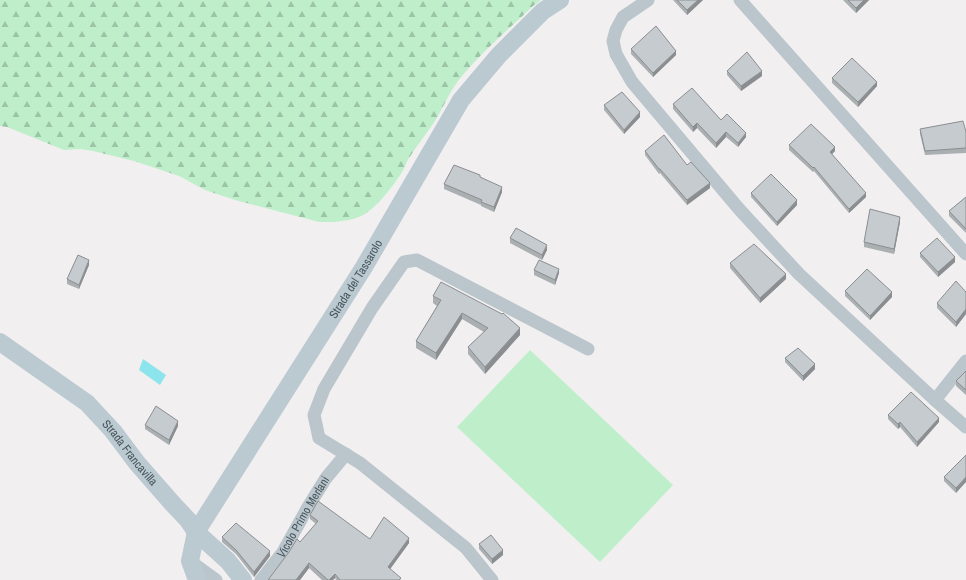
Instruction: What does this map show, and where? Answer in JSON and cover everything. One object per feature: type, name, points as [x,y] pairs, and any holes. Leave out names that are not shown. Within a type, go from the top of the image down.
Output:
[{"type":"main road","name":"Strada del Tassarolo","points":[[190,561],[196,532],[364,267],[461,100],[499,55],[543,11],[560,0]]},
{"type":"main road","name":"Strada Francavilla","points":[[0,342],[87,403],[113,431],[137,463],[188,520],[196,532],[228,561],[243,580]]},
{"type":"main road","points":[[190,561],[197,580]]},
{"type":"street","points":[[648,0],[623,18],[616,30],[613,41],[616,54],[632,82],[739,209],[799,274],[966,427]]},
{"type":"street","points":[[740,0],[966,254]]},
{"type":"street","points":[[492,580],[466,548],[360,463],[319,438],[314,415],[324,389],[372,308],[404,262],[417,260],[588,349]]},
{"type":"street","points":[[935,400],[966,361]]},
{"type":"street","name":"Vicolo Primo Merlani","points":[[261,580],[283,552],[326,478],[346,454]]},
{"type":"street","points":[[190,561],[216,580]]},
{"type":"green space","points":[[0,0],[541,0],[485,51],[458,81],[435,121],[415,148],[399,177],[372,209],[356,218],[341,221],[319,222],[235,200],[205,190],[179,176],[134,161],[93,151],[80,149],[64,150],[7,127],[0,126]]},
{"type":"green space","points":[[530,350],[673,485],[600,562],[457,427]]},
{"type":"water","points":[[143,359],[166,375],[160,385],[139,370]]},
{"type":"building","points":[[677,0],[698,0],[687,10]]},
{"type":"building","points":[[848,0],[864,0],[856,8]]},
{"type":"building","points":[[656,26],[676,51],[653,73],[631,49]]},
{"type":"building","points":[[747,52],[762,71],[741,86],[727,71]]},
{"type":"building","points":[[852,58],[877,82],[858,102],[832,78]]},
{"type":"building","points":[[692,88],[721,120],[727,114],[746,133],[738,143],[726,132],[716,143],[697,123],[693,127],[673,104]]},
{"type":"building","points":[[622,92],[640,112],[624,130],[604,105]]},
{"type":"building","points":[[963,121],[966,132],[966,148],[925,151],[920,129]]},
{"type":"building","points":[[811,124],[835,147],[830,152],[866,193],[849,209],[814,167],[813,168],[789,145]]},
{"type":"building","points":[[664,135],[687,165],[691,162],[710,183],[687,200],[645,151]]},
{"type":"building","points":[[454,165],[480,175],[480,177],[502,187],[494,207],[481,202],[482,200],[444,184]]},
{"type":"building","points":[[771,174],[797,200],[777,222],[751,193]]},
{"type":"building","points":[[966,197],[966,229],[949,211]]},
{"type":"building","points":[[870,209],[900,217],[894,249],[864,242]]},
{"type":"building","points":[[516,228],[547,245],[542,255],[510,238]]},
{"type":"building","points":[[937,238],[955,257],[938,272],[920,253]]},
{"type":"building","points":[[754,244],[786,274],[760,298],[730,263]]},
{"type":"building","points":[[78,255],[89,260],[79,285],[67,279]]},
{"type":"building","points":[[539,260],[559,269],[555,280],[534,270]]},
{"type":"building","points":[[867,269],[892,292],[870,316],[845,291]]},
{"type":"building","points":[[956,281],[966,292],[966,309],[956,322],[937,303]]},
{"type":"building","points":[[441,282],[502,314],[503,313],[520,328],[485,367],[468,347],[488,328],[462,313],[436,353],[416,341],[441,300],[433,296]]},
{"type":"building","points":[[798,348],[815,364],[803,376],[785,358]]},
{"type":"building","points":[[966,371],[966,390],[956,381]]},
{"type":"building","points":[[911,392],[939,418],[917,442],[900,422],[898,424],[888,415]]},
{"type":"building","points":[[156,406],[178,421],[169,440],[145,425]]},
{"type":"building","points":[[966,455],[966,477],[956,488],[944,477]]},
{"type":"building","points":[[318,501],[370,539],[384,517],[409,538],[388,567],[401,578],[399,580],[340,580],[335,574],[328,580],[309,563],[296,580],[268,580],[297,539],[300,542],[318,521],[310,515]]},
{"type":"building","points":[[236,523],[270,551],[254,572],[236,550],[222,537]]},
{"type":"building","points":[[491,535],[503,550],[492,559],[479,544]]}]
